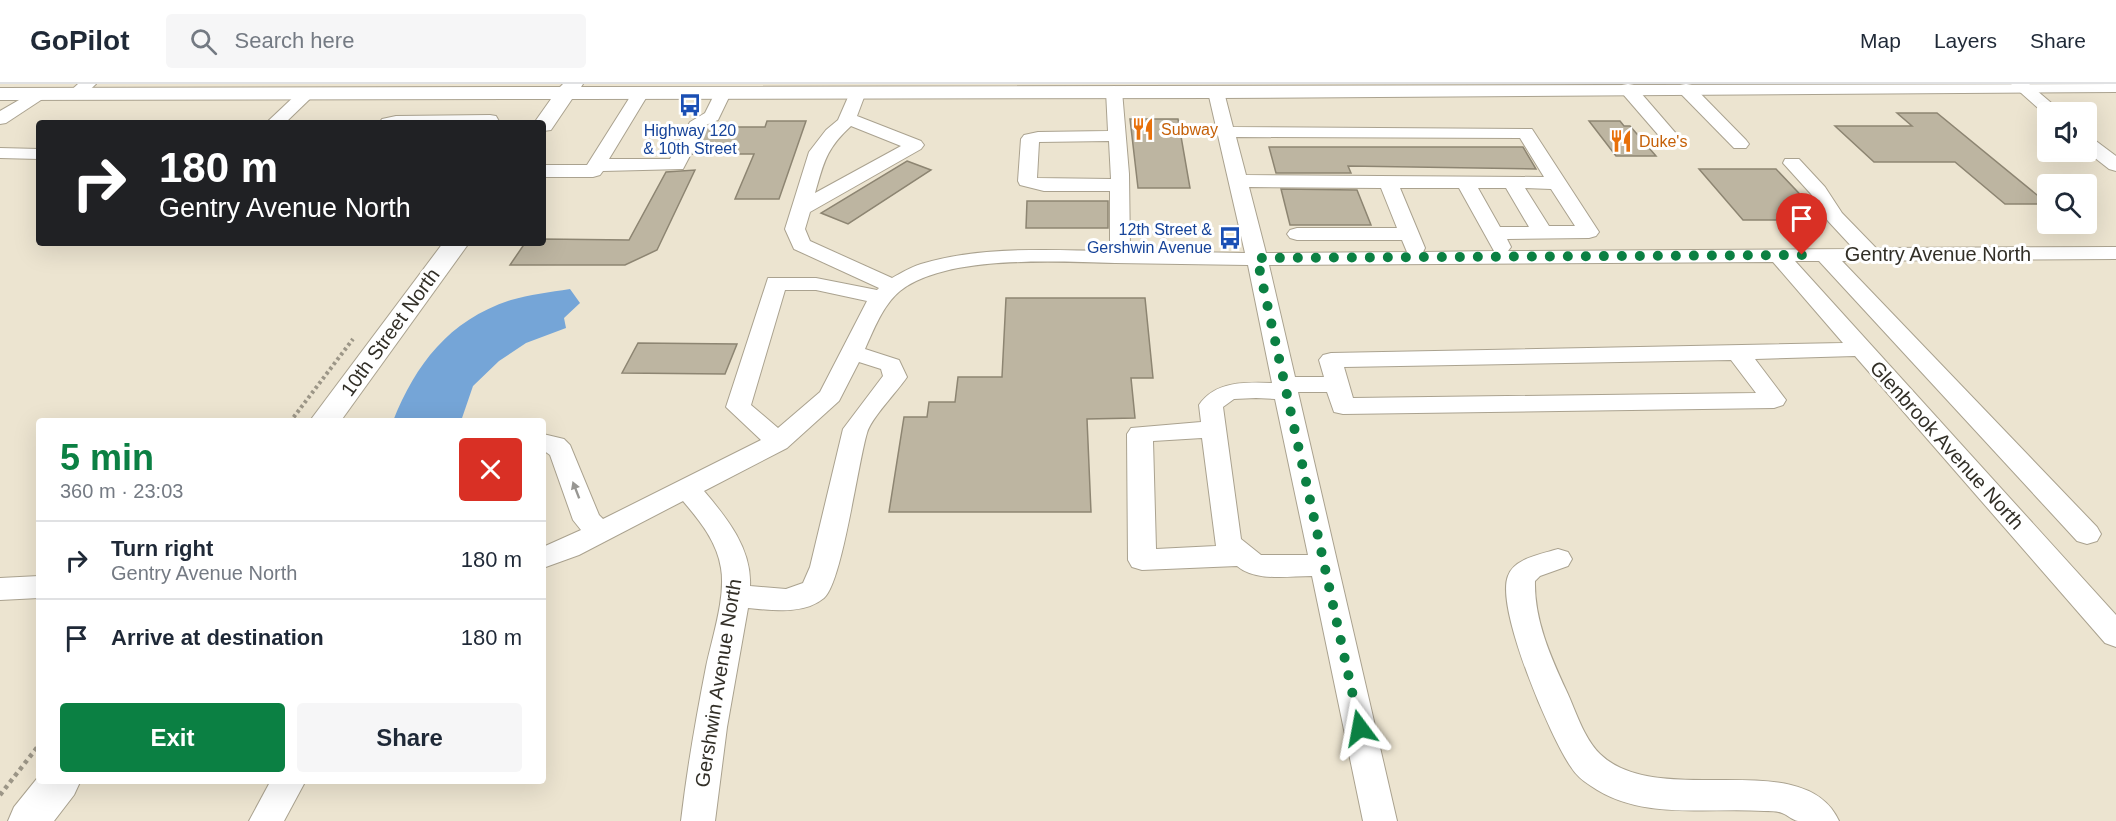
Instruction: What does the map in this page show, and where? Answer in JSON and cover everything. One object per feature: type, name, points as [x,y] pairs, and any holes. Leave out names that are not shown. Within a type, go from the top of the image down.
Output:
[{"type":"main road","points":[[0,94],[38,94],[81,89],[308,94],[376,89],[460,94],[570,89],[723,93],[745,88],[1216,92],[1370,87],[1686,89],[1777,86],[2116,86]]},
{"type":"main road","points":[[546,121],[570,89]]},
{"type":"main road","name":"10th Street North","points":[[327,418],[454,246]]},
{"type":"main road","points":[[30,821],[57,784]]},
{"type":"street","points":[[2021,85],[2041,102]]},
{"type":"street","points":[[862,89],[848,119],[818,152],[795,229],[801,245],[855,271],[888,292]]},
{"type":"street","points":[[1628,89],[1673,141]]},
{"type":"street","points":[[1686,89],[1740,144]]},
{"type":"street","points":[[546,171],[593,171],[632,90]]},
{"type":"street","points":[[1114,91],[1120,257]]},
{"type":"street","points":[[1216,92],[1257,258],[1380,821]]},
{"type":"street","points":[[597,165],[676,165],[699,122],[712,116],[723,93]]},
{"type":"street","points":[[0,119],[38,94]]},
{"type":"street","points":[[278,120],[308,94]]},
{"type":"street","points":[[438,120],[460,94]]},
{"type":"street","points":[[799,210],[915,145],[848,119]]},
{"type":"street","points":[[438,120],[490,120]]},
{"type":"street","points":[[1226,132],[1526,133],[1589,232],[1493,233]]},
{"type":"street","points":[[1117,136],[1045,136],[1030,139],[1027,181],[1039,185],[1119,185]]},
{"type":"street","points":[[2097,150],[2116,165]]},
{"type":"street","points":[[0,153],[36,154]]},
{"type":"street","points":[[1792,163],[1818,190],[1835,217],[1871,255]]},
{"type":"street","points":[[1238,181],[1557,183]]},
{"type":"street","points":[[1388,182],[1419,258]]},
{"type":"street","points":[[1465,182],[1506,257]]},
{"type":"street","points":[[1512,182],[1542,232]]},
{"type":"street","points":[[1297,234],[1409,234]]},
{"type":"street","name":"Gentry Avenue North","points":[[1257,258],[2116,253]]},
{"type":"street","name":"Glenbrook Avenue North","points":[[1778,255],[2116,635]]},
{"type":"street","points":[[1825,255],[2088,534]]},
{"type":"street","points":[[546,557],[600,532],[778,442],[830,396],[874,307],[888,292],[926,269],[970,260],[1049,256],[1257,258]]},
{"type":"street","points":[[778,442],[738,407],[776,283],[816,284],[888,292]]},
{"type":"street","points":[[1738,353],[1774,399],[1343,406],[1331,360],[1861,349]]},
{"type":"street","points":[[734,596],[786,600],[815,590],[824,567],[855,429],[895,377],[891,365],[852,352]]},
{"type":"street","points":[[1324,566],[1255,565],[1228,543],[1211,405],[1217,397],[1228,392],[1337,384]]},
{"type":"street","points":[[1214,429],[1140,434],[1142,560],[1242,555]]},
{"type":"street","points":[[546,443],[555,445],[561,451],[587,520],[600,532]]},
{"type":"street","name":"Gershwin Avenue North","points":[[687,488],[713,520],[729,546],[736,571],[734,596],[706,749],[698,821]]},
{"type":"street","points":[[1558,559],[1530,569],[1521,577],[1519,592],[1543,672],[1573,740],[1588,764],[1610,779],[1638,790],[1672,795],[1752,795],[1785,798],[1802,806],[1822,821]]},
{"type":"street","points":[[0,589],[36,587]]},
{"type":"street","points":[[266,821],[287,784]]},
{"type":"path","points":[[0,795],[36,749]]},
{"type":"water","points":[[570,289],[580,303],[564,318],[566,328],[526,343],[499,361],[473,386],[462,418],[394,418],[412,381],[424,363],[452,332],[489,309],[532,295]]},
{"type":"building","points":[[1897,113],[1937,113],[2037,195],[2037,204],[2005,204],[1955,162],[1874,162],[1835,126],[1912,126]]},
{"type":"building","points":[[1130,119],[1178,119],[1190,188],[1138,188]]},
{"type":"building","points":[[767,121],[806,121],[779,199],[735,199],[754,154],[693,154],[708,127],[765,127]]},
{"type":"building","name":"Duke's","points":[[1589,121],[1620,121],[1624,126],[1630,126],[1656,156],[1616,156]]},
{"type":"building","points":[[1269,147],[1523,147],[1536,169],[1348,166],[1351,173],[1276,173]]},
{"type":"building","points":[[907,161],[931,170],[848,224],[821,213]]},
{"type":"building","points":[[1699,169],[1776,169],[1813,208],[1786,208],[1798,220],[1743,220]]},
{"type":"building","points":[[695,170],[657,250],[625,265],[510,265],[523,246],[546,246],[546,239],[629,240],[666,172]]},
{"type":"building","points":[[1281,189],[1357,190],[1371,225],[1290,225]]},
{"type":"building","points":[[1027,201],[1108,201],[1108,228],[1026,228]]},
{"type":"building","points":[[1006,298],[1145,298],[1153,378],[1131,378],[1135,418],[1087,419],[1091,512],[889,512],[904,417],[927,417],[929,402],[955,402],[958,377],[1002,377]]},
{"type":"building","points":[[638,343],[737,344],[725,374],[622,373]]},
{"type":"place","name":"Highway 120 & 10th Street","points":[[690,105]]},
{"type":"place","name":"Subway","points":[[1143,129]]},
{"type":"place","name":"Duke's","points":[[1621,141]]},
{"type":"place","name":"12th Street & Gershwin Avenue","points":[[1230,238]]},
{"type":"route","points":[[1360,728],[1257,258],[1802,255]]}]
